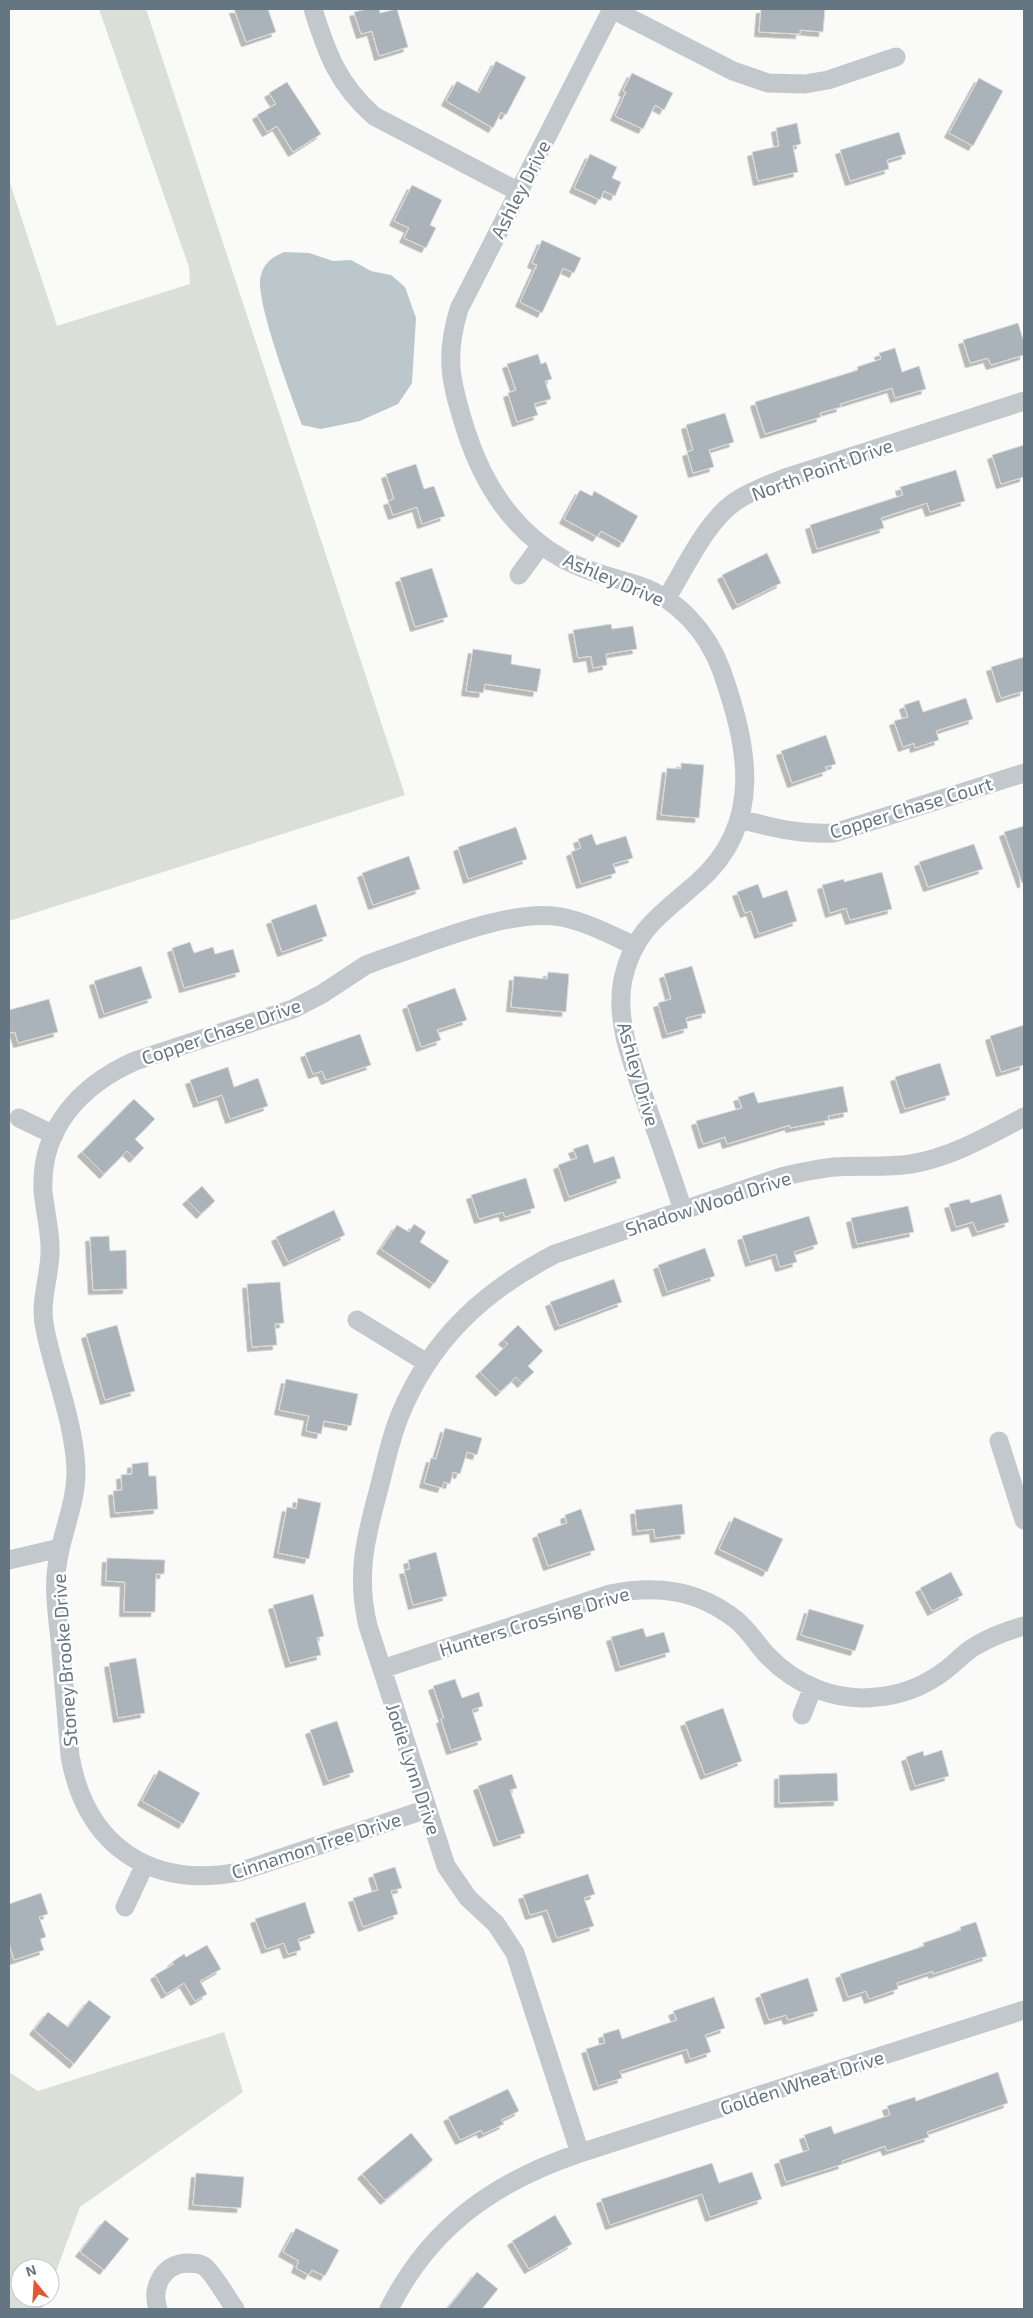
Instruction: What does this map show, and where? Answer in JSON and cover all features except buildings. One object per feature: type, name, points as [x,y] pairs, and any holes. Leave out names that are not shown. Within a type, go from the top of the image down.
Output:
[{"type":"street","points":[[313,9],[327,53],[340,79],[357,100],[374,116],[519,192]]},
{"type":"street","points":[[612,9],[733,72],[768,82],[804,84],[828,80],[896,57]]},
{"type":"street","name":"Ashley Drive","points":[[612,9],[459,309],[452,332],[450,364],[451,380],[474,454],[487,482],[503,507],[523,530],[563,559],[590,572],[639,586],[666,600],[697,626],[711,646],[720,668],[743,740],[746,765],[745,790],[739,819],[730,839],[717,861],[700,880],[659,914],[635,946],[623,980],[622,1021],[628,1050],[683,1210]]},
{"type":"street","name":"North Point Drive","points":[[666,600],[705,534],[734,502],[757,489],[785,478],[1024,401]]},
{"type":"street","points":[[519,575],[541,544]]},
{"type":"street","name":"Copper Chase Court","points":[[739,819],[790,832],[834,833],[1024,772]]},
{"type":"street","name":"Copper Chase Drive","points":[[54,1135],[75,1101],[92,1084],[112,1071],[134,1061],[294,1009],[322,994],[366,965],[503,919],[535,915],[560,917],[584,923],[635,946]]},
{"type":"street","name":"Shadow Wood Drive","points":[[427,1363],[445,1338],[467,1314],[494,1290],[523,1270],[555,1254],[683,1210],[806,1171],[836,1167],[881,1167],[912,1164],[943,1156],[959,1151],[1024,1117]]},
{"type":"street","points":[[19,1118],[54,1135]]},
{"type":"street","name":"Stoney Brooke Drive","points":[[54,1135],[45,1166],[43,1189],[50,1234],[50,1255],[42,1304],[44,1328],[70,1427],[76,1470],[71,1510],[60,1548],[56,1588],[70,1756],[74,1779],[82,1802],[94,1822],[110,1840],[145,1864]]},
{"type":"street","points":[[357,1320],[427,1363]]},
{"type":"street","name":"Jodie Lynn Drive","points":[[427,1363],[400,1416],[364,1545],[361,1578],[363,1606],[446,1866],[458,1886],[496,1924],[515,1953],[580,2153]]},
{"type":"street","points":[[999,1441],[1024,1520]]},
{"type":"street","points":[[9,1560],[60,1548]]},
{"type":"street","name":"Hunters Crossing Drive","points":[[382,1669],[610,1594],[645,1589],[669,1590],[692,1595],[714,1605],[743,1626],[768,1656],[786,1672],[828,1693],[852,1698],[876,1698],[900,1693],[922,1685],[942,1673],[971,1649],[993,1637],[1024,1626]]},
{"type":"street","points":[[802,1715],[813,1687]]},
{"type":"street","name":"Cinnamon Tree Drive","points":[[145,1864],[168,1873],[184,1875],[216,1876],[240,1872],[428,1810]]},
{"type":"street","points":[[125,1907],[145,1864]]},
{"type":"street","name":"Golden Wheat Drive","points":[[389,2309],[416,2265],[456,2220],[484,2198],[514,2179],[547,2164],[580,2153],[1024,2010]]},
{"type":"street","points":[[158,2309],[156,2289],[161,2278],[169,2269],[180,2264],[192,2263],[206,2267],[235,2309]]},
{"type":"shaded area","points":[[99,9],[146,9],[405,795],[9,921],[9,180],[57,326],[190,284],[189,267]]},
{"type":"shaded area","points":[[284,252],[309,253],[333,261],[351,260],[371,271],[391,275],[405,287],[416,318],[412,383],[398,404],[360,421],[321,429],[302,425],[268,325],[260,286],[261,275],[267,263]]},
{"type":"shaded area","points":[[224,2032],[243,2092],[80,2207],[60,2261],[60,2258],[10,2258],[10,2308],[42,2308],[9,2309],[9,2072],[38,2091]]}]
